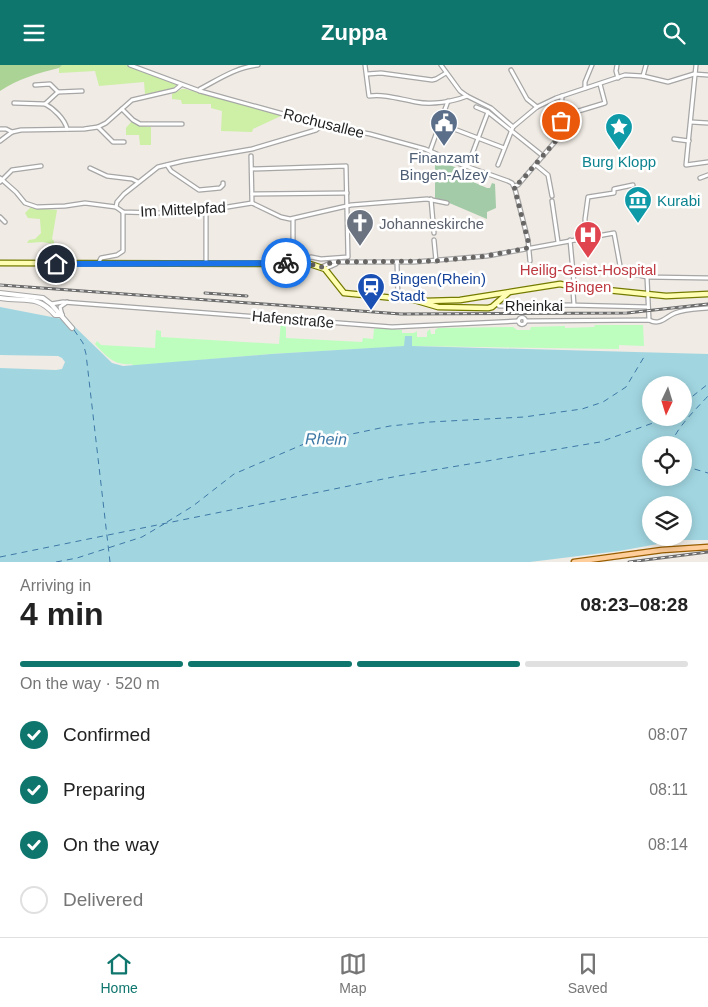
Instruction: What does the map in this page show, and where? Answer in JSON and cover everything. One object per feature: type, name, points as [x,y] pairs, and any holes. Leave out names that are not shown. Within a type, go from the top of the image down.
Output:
[{"type":"main road","points":[[0,263],[306,263],[324,268],[340,289],[347,294],[414,300],[437,305],[488,307],[508,293]]},
{"type":"main road","points":[[437,305],[560,284],[647,294],[680,296],[708,293]]},
{"type":"main road","points":[[490,296],[496,299],[496,303]]},
{"type":"main road","points":[[574,562],[662,550],[708,547]]},
{"type":"street","name":"Rochusallee","points":[[130,65],[200,91],[323,125],[370,134],[430,151],[508,181],[514,186]]},
{"type":"street","points":[[200,91],[200,89],[238,69],[258,65]]},
{"type":"street","points":[[365,65],[369,96],[381,95],[428,103],[448,101],[467,96]]},
{"type":"street","points":[[441,65],[460,91],[491,108],[543,155]]},
{"type":"street","points":[[585,88],[585,82],[592,65]]},
{"type":"street","points":[[617,65],[618,78]]},
{"type":"street","points":[[643,76],[646,65]]},
{"type":"street","points":[[696,65],[686,165],[708,162]]},
{"type":"street","points":[[511,70],[527,99],[536,107]]},
{"type":"street","points":[[366,75],[381,73],[432,80],[446,73]]},
{"type":"street","points":[[498,165],[512,128],[536,107],[585,88],[631,74],[668,82],[694,74],[708,75]]},
{"type":"street","points":[[35,85],[50,84],[58,92]]},
{"type":"street","points":[[562,116],[606,103],[600,84]]},
{"type":"street","points":[[0,141],[12,132],[21,130],[98,127],[106,123],[135,99],[175,90],[181,85]]},
{"type":"street","points":[[45,104],[58,92],[82,91]]},
{"type":"street","points":[[530,261],[528,241],[514,186],[518,185],[536,165],[560,134],[562,96]]},
{"type":"street","points":[[430,151],[448,101]]},
{"type":"street","points":[[14,103],[45,104],[66,123],[67,129]]},
{"type":"street","points":[[476,107],[488,112],[512,128]]},
{"type":"street","points":[[122,109],[140,124],[182,124]]},
{"type":"street","points":[[468,165],[488,112]]},
{"type":"street","points":[[691,122],[708,123]]},
{"type":"street","points":[[440,124],[504,148]]},
{"type":"street","points":[[116,207],[118,200],[156,168],[167,164],[252,149],[316,131],[323,125]]},
{"type":"street","points":[[98,127],[113,142],[124,143]]},
{"type":"street","points":[[0,129],[12,132]]},
{"type":"street","points":[[674,139],[689,141]]},
{"type":"street","points":[[251,156],[252,203],[281,217],[293,219],[347,205],[431,199],[447,203]]},
{"type":"street","points":[[167,164],[171,171],[199,191],[220,188],[223,183]]},
{"type":"street","points":[[536,165],[549,177],[558,242]]},
{"type":"street","points":[[1,180],[12,170],[41,166]]},
{"type":"street","points":[[252,169],[346,166],[348,257],[321,259],[311,257],[306,263]]},
{"type":"street","points":[[90,168],[107,176],[138,182]]},
{"type":"street","points":[[700,178],[708,175]]},
{"type":"street","name":"Im Mittelpfad","points":[[1,180],[16,192],[22,201],[34,206],[57,207],[85,203],[116,207],[123,212],[175,212],[216,209],[252,203]]},
{"type":"street","points":[[586,237],[585,219],[588,197],[614,193],[614,189],[633,185]]},
{"type":"street","points":[[252,194],[347,193]]},
{"type":"street","points":[[431,199],[434,233]]},
{"type":"street","points":[[98,264],[102,258],[117,255],[123,251],[123,212]]},
{"type":"street","points":[[206,213],[206,263]]},
{"type":"street","points":[[0,217],[5,222]]},
{"type":"street","points":[[293,219],[293,263]]},
{"type":"street","points":[[324,268],[332,262],[436,261],[486,256],[614,233],[621,271],[647,277],[708,278]]},
{"type":"street","points":[[434,240],[436,261]]},
{"type":"street","name":"Rheinkai","points":[[570,240],[574,305]]},
{"type":"street","points":[[397,262],[398,299]]},
{"type":"street","points":[[324,268],[340,263]]},
{"type":"street","points":[[331,277],[333,265]]},
{"type":"street","points":[[647,277],[649,320],[654,322],[660,321],[678,312],[708,308]]},
{"type":"street","name":"Hafenstraße","points":[[0,293],[43,298],[62,315],[72,328]]},
{"type":"street","points":[[0,298],[40,302],[47,306],[55,315],[62,315],[60,307],[67,302]]},
{"type":"street","name":"Hafenstraße","points":[[51,304],[67,302],[392,327],[518,321],[521,325],[525,321],[649,320]]},
{"type":"street","name":"Rheinkai","points":[[496,303],[499,306],[574,305],[648,307]]},
{"type":"green space","points":[[0,65],[62,65],[59,68],[21,80],[0,91]]},
{"type":"green space","points":[[62,65],[126,65],[177,85],[172,89],[145,94],[144,82],[99,86],[95,71],[59,73],[59,68]]},
{"type":"green space","points":[[182,89],[283,115],[253,129],[252,132],[221,131],[222,111],[211,108],[211,104],[182,104],[181,100],[172,99],[172,94]]},
{"type":"green space","points":[[132,121],[141,126],[151,127],[151,145],[140,145],[139,135],[126,135],[126,128]]},
{"type":"green space","points":[[428,153],[438,160],[466,172],[464,178],[487,188],[490,188],[492,183],[495,184],[496,208],[487,212],[487,219],[447,202],[435,199],[435,164],[428,157]]},
{"type":"green space","points":[[30,208],[57,210],[52,239],[54,244],[42,242],[27,243],[41,233],[40,219],[28,218],[25,213]]},
{"type":"green space","points":[[281,321],[286,322],[286,338],[362,342],[363,338],[373,339],[374,329],[377,328],[402,330],[402,333],[414,333],[417,331],[417,337],[427,337],[427,332],[430,329],[431,334],[435,334],[435,330],[438,328],[513,327],[517,330],[530,330],[531,327],[565,326],[565,328],[594,327],[595,325],[643,325],[644,346],[619,345],[619,349],[411,346],[271,354],[133,366],[132,364],[115,362],[95,344],[97,341],[101,345],[155,348],[156,330],[161,331],[161,337],[279,344]]},
{"type":"water","name":"Rhein","points":[[0,307],[62,319],[70,329],[74,326],[112,363],[123,366],[404,346],[405,336],[412,336],[412,346],[708,354],[708,540],[692,540],[692,496],[642,496],[642,546],[647,546],[530,562],[0,562],[0,368],[62,369],[65,362],[58,356],[0,355]]},
{"type":"ferry route","points":[[74,330],[83,343],[86,354],[110,562]]},
{"type":"ferry route","points":[[167,522],[193,506],[234,474],[304,444],[390,426],[524,417],[582,409],[603,402],[626,387],[644,357]]},
{"type":"ferry route","points":[[692,397],[708,384]]},
{"type":"ferry route","points":[[675,436],[681,426],[708,396]]},
{"type":"ferry route","points":[[0,557],[398,476],[600,442],[645,426]]},
{"type":"ferry route","points":[[692,468],[708,473]]},
{"type":"ferry route","points":[[56,562],[77,558],[142,537],[164,524]]},
{"type":"railway","points":[[0,285],[401,314],[627,313],[708,304]]},
{"type":"railway","points":[[205,293],[247,296]]},
{"type":"railway","points":[[629,562],[708,552]]},
{"type":"way so far","points":[[286,263],[310,264],[322,267],[332,262],[436,261],[486,256],[528,248],[528,241],[514,186],[518,185],[559,137],[561,121]]},
{"type":"place","name":"Finanzamt Bingen-Alzey","points":[[444,147]]},
{"type":"place","name":"Burg Klopp","points":[[619,151]]},
{"type":"place","name":"Kurabi","points":[[638,224]]},
{"type":"place","name":"Johanneskirche","points":[[360,247]]},
{"type":"place","name":"Heilig-Geist-Hospital Bingen","points":[[588,259]]},
{"type":"place","name":"Bingen(Rhein) Stadt","points":[[371,311]]},
{"type":"route","points":[[56,264],[286,263]]}]
